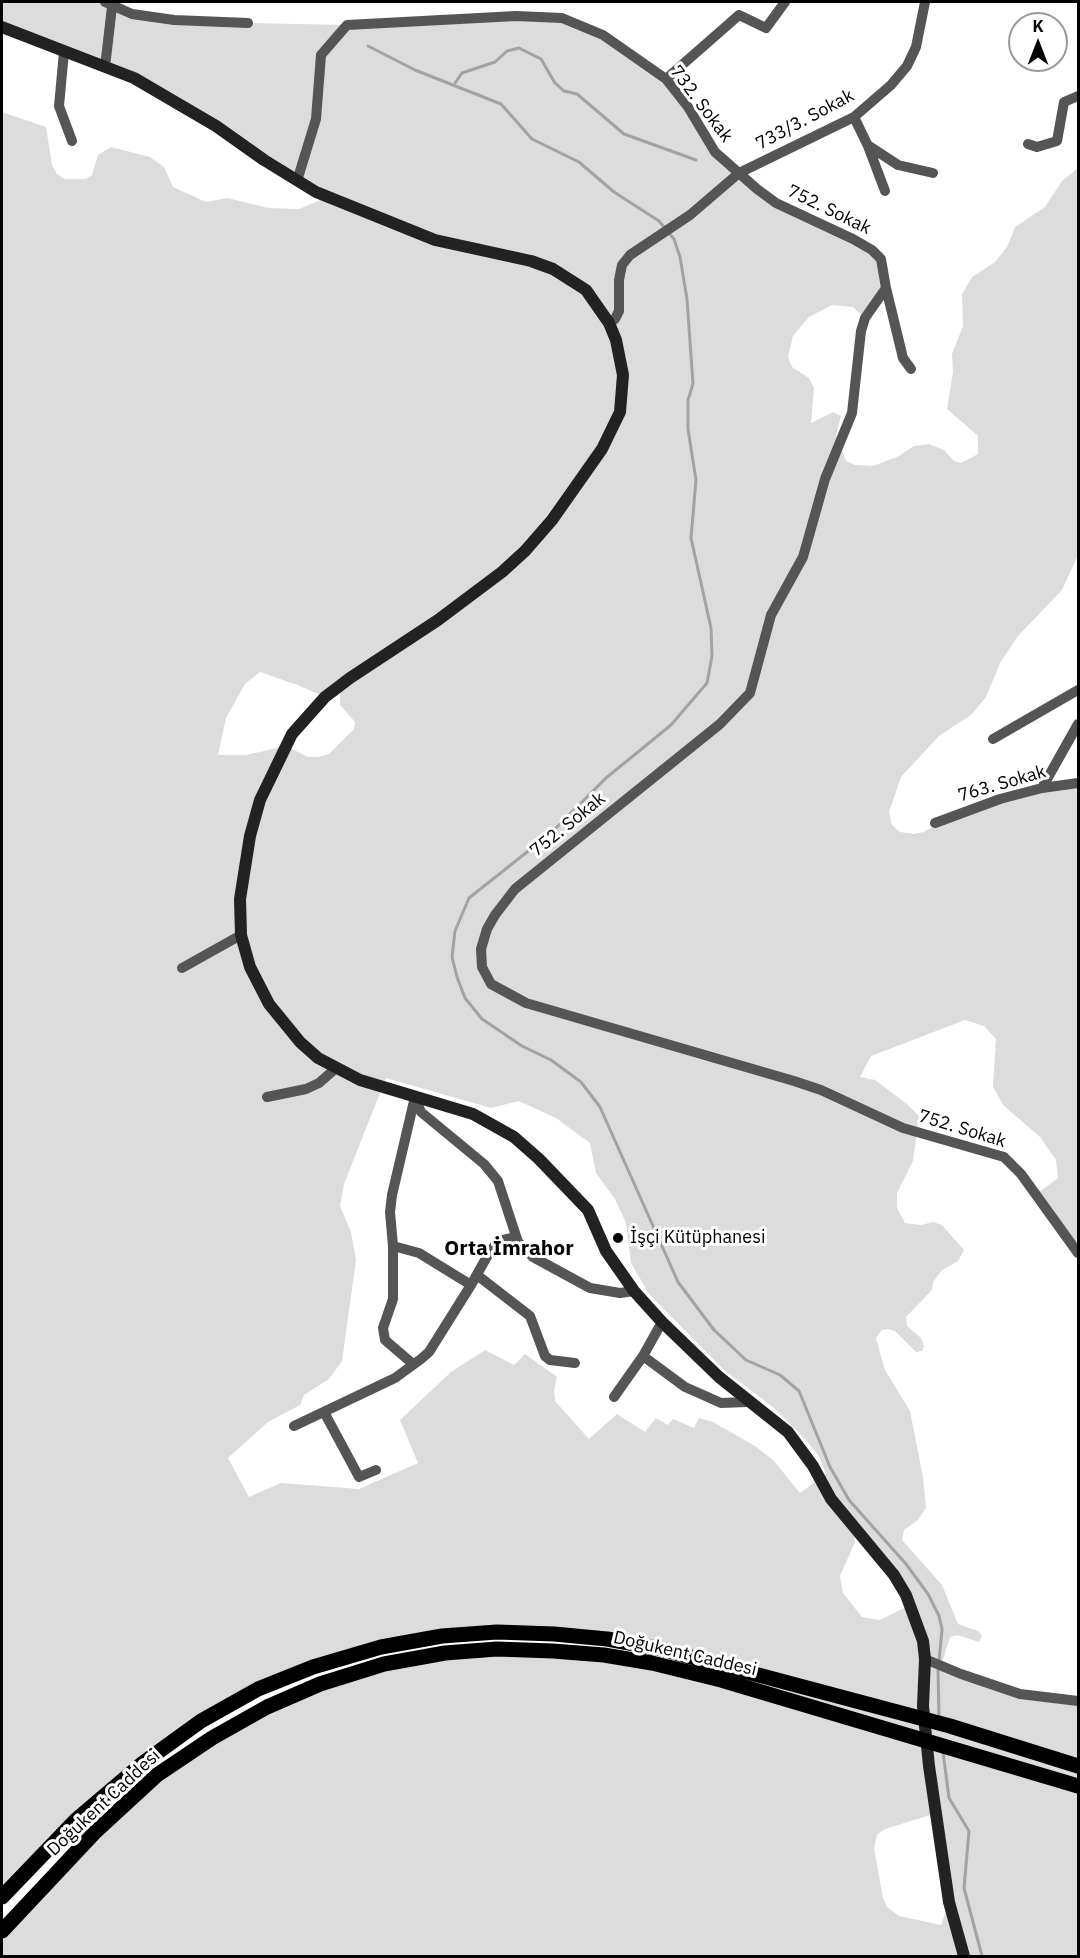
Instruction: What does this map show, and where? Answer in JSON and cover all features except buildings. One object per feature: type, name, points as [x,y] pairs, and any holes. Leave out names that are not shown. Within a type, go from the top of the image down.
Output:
[{"type":"main road","name":"Doğukent Caddesi","points":[[2,1897],[76,1820],[143,1763],[201,1721],[258,1689],[313,1667],[381,1647],[442,1636],[497,1632],[607,1639],[657,1648],[722,1673],[1078,1786]]},
{"type":"main road","name":"Doğukent Caddesi","points":[[2,1931],[94,1833],[157,1775],[212,1738],[267,1707],[320,1683],[384,1664],[445,1653],[497,1649],[604,1655],[722,1673],[950,1726],[1078,1766]]},
{"type":"street","points":[[666,79],[739,15],[766,28],[785,2]]},
{"type":"street","name":"733/3. Sokak","points":[[609,323],[615,319],[619,311],[619,280],[622,265],[630,255],[690,215],[739,173],[854,117],[891,86],[907,66],[922,25],[925,2]]},
{"type":"street","points":[[105,67],[109,4],[132,14],[174,20],[249,23]]},
{"type":"street","name":"732. Sokak","points":[[297,180],[316,119],[321,55],[347,26],[516,16],[562,18],[603,35],[666,79],[688,107],[716,153],[739,173]]},
{"type":"street","points":[[2,27],[134,78],[316,192],[435,240],[470,250],[531,261],[553,269],[586,290],[609,323],[616,340],[623,375],[620,412],[602,448],[552,520],[502,573],[454,609],[341,685],[325,698],[292,734],[260,800],[250,836],[240,899],[241,935],[250,967],[269,1004],[300,1042],[335,1069],[360,1080],[473,1114],[514,1137],[530,1152],[588,1210],[606,1251],[634,1291],[662,1322],[747,1402],[788,1432],[813,1466],[831,1499],[894,1575],[914,1616],[923,1641],[924,1706],[929,1766],[950,1902],[964,1956]]},
{"type":"street","points":[[64,52],[59,106],[72,141]]},
{"type":"street","points":[[1028,144],[1037,147],[1057,141],[1064,102],[1078,96]]},
{"type":"street","points":[[854,117],[885,191]]},
{"type":"street","points":[[868,146],[898,165],[933,173]]},
{"type":"street","name":"752. Sokak","points":[[739,173],[776,203],[872,250],[884,268],[886,288],[863,324],[852,413],[825,479],[803,557],[771,615],[763,655],[747,698],[720,724],[515,889],[487,929],[481,949],[482,967],[490,984],[526,1003],[794,1081],[821,1090],[903,1128],[1004,1157],[1021,1174],[1078,1253]]},
{"type":"street","points":[[886,288],[903,358],[911,369]]},
{"type":"street","points":[[993,739],[1078,690]]},
{"type":"street","points":[[1042,788],[1078,724]]},
{"type":"street","name":"763. Sokak","points":[[935,823],[1000,799],[1042,788],[1078,783]]},
{"type":"street","points":[[182,968],[241,935]]},
{"type":"street","points":[[267,1098],[306,1089],[319,1083],[335,1069]]},
{"type":"street","points":[[416,1097],[421,1112],[484,1164],[498,1181],[515,1237],[532,1257],[590,1288],[620,1293],[634,1291]]},
{"type":"street","points":[[413,1364],[385,1340],[383,1335],[393,1299],[393,1245],[390,1229],[392,1195],[416,1097]]},
{"type":"street","points":[[294,1426],[396,1378],[429,1352],[498,1241],[515,1237]]},
{"type":"street","points":[[393,1245],[418,1253],[474,1280],[530,1316],[545,1356],[550,1360],[575,1363]]},
{"type":"street","points":[[614,1397],[643,1356],[662,1322]]},
{"type":"street","points":[[643,1356],[685,1387],[722,1403],[747,1402]]},
{"type":"street","points":[[324,1412],[359,1477],[376,1470]]},
{"type":"street","points":[[925,1659],[1020,1694],[1078,1701]]},
{"type":"shaded area","points":[[2,2],[105,2],[132,14],[248,23],[347,25],[482,18],[575,22],[666,79],[702,132],[757,189],[872,250],[886,278],[865,318],[853,307],[832,305],[809,317],[793,336],[788,357],[792,367],[809,378],[814,388],[811,423],[833,412],[841,416],[836,435],[846,461],[855,465],[873,466],[897,457],[914,446],[929,444],[944,450],[954,461],[961,463],[978,454],[978,436],[947,409],[953,372],[952,354],[963,326],[962,294],[972,277],[995,262],[1007,247],[1015,227],[1045,207],[1062,181],[1078,168],[1078,555],[1062,590],[1018,636],[1000,663],[986,697],[971,715],[939,736],[901,777],[889,812],[892,825],[900,832],[914,834],[924,832],[957,813],[1078,783],[1078,1253],[1035,1195],[1058,1178],[1056,1160],[1040,1137],[1004,1106],[993,1087],[996,1039],[984,1026],[965,1020],[871,1056],[860,1077],[875,1080],[919,1116],[913,1161],[897,1193],[897,1208],[905,1223],[921,1225],[933,1222],[942,1225],[964,1250],[958,1261],[942,1270],[933,1282],[932,1290],[906,1317],[907,1326],[921,1338],[924,1346],[922,1351],[916,1352],[895,1331],[889,1329],[882,1330],[876,1338],[885,1370],[910,1411],[923,1477],[926,1508],[918,1520],[904,1530],[902,1540],[942,1585],[958,1624],[978,1631],[982,1636],[979,1642],[957,1635],[950,1637],[941,1666],[1001,1688],[1078,1701],[1078,1956],[2,1956],[2,1931],[157,1775],[267,1707],[445,1653],[652,1663],[739,1671],[607,1639],[442,1636],[258,1689],[143,1763],[2,1897],[2,112],[46,127],[52,165],[57,174],[65,179],[86,179],[92,175],[98,155],[111,147],[150,157],[164,167],[173,187],[206,202],[227,198],[269,208],[299,209],[328,197],[166,96],[2,27]],"holes":[[[260,672],[325,697],[348,680],[340,693],[340,705],[355,722],[354,729],[329,754],[318,757],[308,757],[286,746],[246,755],[218,755],[226,718],[245,684]],[[386,1078],[491,1108],[519,1101],[556,1118],[590,1143],[596,1173],[615,1199],[626,1223],[631,1263],[649,1294],[724,1370],[774,1408],[805,1439],[818,1455],[826,1474],[800,1493],[774,1461],[755,1446],[713,1422],[699,1418],[694,1428],[673,1419],[668,1425],[656,1418],[645,1432],[617,1414],[589,1439],[555,1401],[554,1390],[557,1377],[525,1354],[514,1365],[485,1350],[451,1372],[400,1420],[418,1463],[359,1489],[281,1483],[249,1497],[228,1458],[268,1422],[300,1405],[304,1395],[329,1379],[342,1361],[356,1260],[351,1232],[340,1206],[344,1184]],[[852,1525],[910,1605],[880,1620],[862,1617],[843,1593],[840,1576],[855,1542]],[[937,1813],[949,1902],[941,1925],[899,1916],[887,1907],[883,1898],[874,1848],[877,1835],[885,1829]]]},
{"type":"waterway","points":[[368,46],[415,70],[501,104],[532,139],[579,162],[614,192],[659,221],[674,239],[680,257],[687,299],[693,384],[688,400],[688,429],[696,480],[691,538],[711,628],[712,656],[707,683],[671,725],[606,778],[551,833],[469,898],[455,931],[452,957],[457,977],[465,998],[482,1019],[522,1046],[551,1060],[581,1082],[600,1107],[678,1282],[714,1330],[746,1360],[780,1375],[799,1391],[830,1467],[849,1500],[906,1564],[928,1594],[939,1616],[942,1629],[939,1661]]},
{"type":"waterway","points":[[455,83],[462,73],[495,62],[507,51],[519,48],[541,59],[555,83],[564,91],[577,94],[624,134],[696,160]]},
{"type":"waterway","points":[[938,1668],[939,1718]]},
{"type":"waterway","points":[[943,1752],[949,1798],[969,1831],[964,1888],[982,1956]]},
{"type":"place","name":"İşçi Kütüphanesi","points":[[618,1238]]},
{"type":"district","name":"Orta İmrahor","points":[[509,1249]]}]
